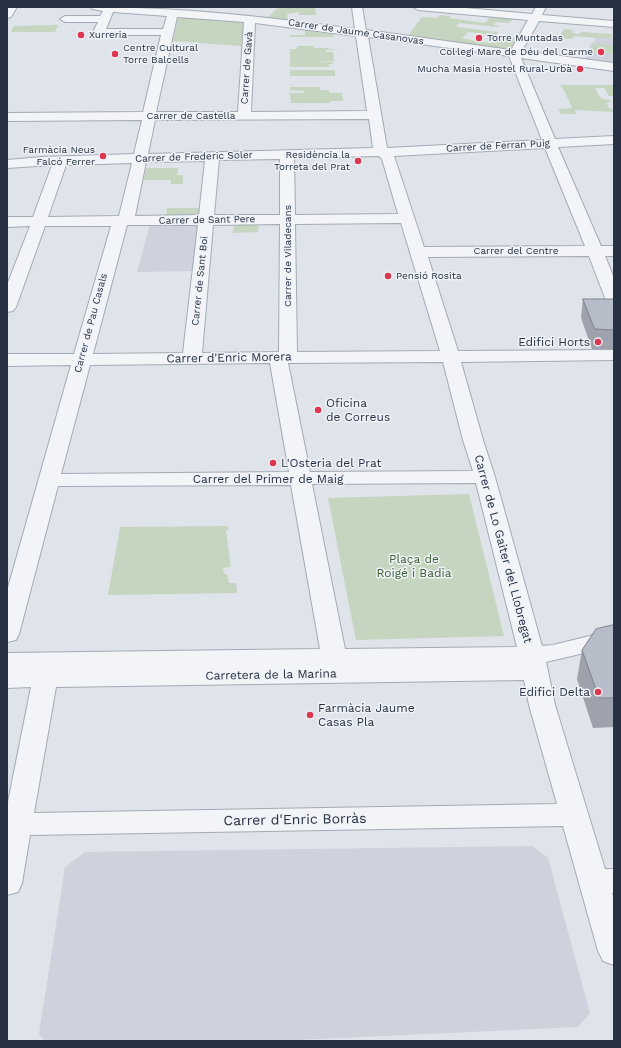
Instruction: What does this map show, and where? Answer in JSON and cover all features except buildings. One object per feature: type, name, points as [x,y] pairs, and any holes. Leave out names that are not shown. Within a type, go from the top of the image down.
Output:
[{"type":"street","points":[[7,15],[12,7]]},
{"type":"street","name":"Carrer de Jaume Casanovas","points":[[96,7],[280,22],[614,67]]},
{"type":"street","points":[[105,7],[105,19],[100,30],[103,32],[168,32]]},
{"type":"street","name":"Carrer de Lo Gaiter del Llobregat","points":[[357,7],[380,149],[388,157],[406,218],[451,356],[473,440],[485,477],[533,663],[542,705],[573,815],[604,881],[614,951]]},
{"type":"street","points":[[418,7],[614,24]]},
{"type":"street","points":[[541,7],[515,53],[515,59],[614,298]]},
{"type":"street","name":"Carrer de Pau Casals","points":[[7,634],[118,227],[127,216],[148,116],[173,13]]},
{"type":"street","points":[[65,19],[105,19]]},
{"type":"street","name":"Carrer de Gavà","points":[[244,116],[250,20]]},
{"type":"street","name":"Carrer de Castella","points":[[7,117],[375,115]]},
{"type":"street","name":"Carrer de Ferran Puig","points":[[382,152],[614,140]]},
{"type":"street","name":"Carrer de Frederic Soler","points":[[7,164],[60,161],[382,152]]},
{"type":"street","name":"Carrer de Viladecans","points":[[287,154],[288,219],[283,357],[302,479]]},
{"type":"street","name":"Carrer de Sant Boi","points":[[192,358],[212,157]]},
{"type":"street","points":[[7,307],[60,161]]},
{"type":"street","name":"Carrer de Sant Pere","points":[[7,222],[406,218]]},
{"type":"street","name":"Carrer del Centre","points":[[417,252],[614,251]]},
{"type":"street","name":"Carrer d'Enric Morera","points":[[7,360],[614,355]]},
{"type":"street","name":"Carrer del Primer de Maig","points":[[50,480],[485,477]]},
{"type":"street","points":[[302,479],[325,666]]},
{"type":"street","name":"Carretera de la Marina","points":[[7,662],[325,666],[533,663],[553,654],[614,638]]},
{"type":"street","name":"Carretera de la Marina","points":[[7,679],[325,666]]},
{"type":"street","points":[[7,883],[45,678]]},
{"type":"street","name":"Carrer d'Enric Borràs","points":[[18,824],[573,815]]},
{"type":"shaded area","name":"Col·legi Mare de Déu del Carme","points":[[614,37],[614,65],[584,61],[591,43],[593,43],[596,38],[610,39]]},
{"type":"shaded area","points":[[194,223],[200,226],[195,271],[137,272],[150,224]]},
{"type":"shaded area","points":[[532,846],[548,858],[590,1013],[578,1027],[276,1041],[45,1041],[39,1034],[65,867],[85,852]]},
{"type":"green space","points":[[279,7],[315,7],[317,15],[299,15],[299,12],[287,14],[288,21],[266,19]]},
{"type":"green space","points":[[440,15],[450,16],[449,18],[485,23],[491,16],[514,18],[509,23],[496,22],[494,25],[499,26],[498,27],[459,23],[456,27],[498,32],[496,36],[517,38],[509,51],[407,37],[422,17],[438,18]],"holes":[[[468,32],[491,35],[489,38],[499,39],[495,43],[479,42],[462,38]]]},
{"type":"green space","points":[[185,17],[244,22],[242,46],[173,41],[178,19]]},
{"type":"green space","points":[[58,25],[55,32],[11,32],[14,26]]},
{"type":"green space","points":[[305,26],[316,28],[316,32],[333,33],[333,37],[290,37],[290,35],[305,35]]},
{"type":"green space","points":[[564,29],[573,30],[572,33],[580,34],[581,32],[613,34],[610,39],[574,36],[572,39],[559,38]]},
{"type":"green space","points":[[594,44],[614,46],[614,54],[590,52]]},
{"type":"green space","points":[[297,46],[314,46],[314,48],[339,50],[326,50],[326,52],[333,52],[334,61],[316,61],[333,62],[333,64],[328,64],[330,67],[290,67],[290,49],[297,49]]},
{"type":"green space","points":[[290,70],[335,70],[335,76],[290,76]]},
{"type":"green space","points":[[560,85],[614,85],[614,96],[609,96],[604,88],[595,88],[601,97],[610,100],[611,102],[606,102],[613,112],[575,110],[576,114],[561,114],[558,109],[572,108]]},
{"type":"green space","points":[[290,87],[319,87],[320,90],[329,90],[330,93],[342,93],[343,101],[330,101],[330,103],[291,103],[290,93],[305,93],[304,91],[290,90]]},
{"type":"green space","points":[[146,168],[178,168],[177,175],[183,175],[183,184],[171,184],[171,180],[144,180]]},
{"type":"green space","points":[[167,208],[201,208],[201,215],[166,218]]},
{"type":"green space","points":[[259,222],[258,232],[233,233],[234,223]]},
{"type":"green space","name":"Plaça de Roigé i Badia","points":[[469,494],[504,636],[356,640],[328,498]]},
{"type":"green space","points":[[228,526],[228,530],[226,530],[231,567],[223,568],[224,574],[227,574],[229,583],[236,583],[237,593],[108,595],[120,527]]},
{"type":"place","name":"Xurreria","points":[[81,35]]},
{"type":"place","name":"Torre Muntadas","points":[[479,38]]},
{"type":"place","name":"Col·legi Mare de Déu del Carme","points":[[601,52]]},
{"type":"place","name":"Centre Cultural Torre Balcells","points":[[115,54]]},
{"type":"place","name":"Mucha Masia Hostel Rural-Urbà","points":[[580,69]]},
{"type":"place","name":"Farmàcia Neus Falcó Ferrer","points":[[103,156]]},
{"type":"place","name":"Residència la Torreta del Prat","points":[[358,161]]},
{"type":"place","name":"Pensió Rosita","points":[[388,276]]},
{"type":"place","name":"Edifici Horts","points":[[598,342]]},
{"type":"place","name":"Oficina de Correus","points":[[318,410]]},
{"type":"place","name":"L'Osteria del Prat","points":[[273,463]]},
{"type":"place","name":"Edifici Delta","points":[[598,692]]},
{"type":"place","name":"Farmàcia Jaume Casas Pla","points":[[310,715]]}]
